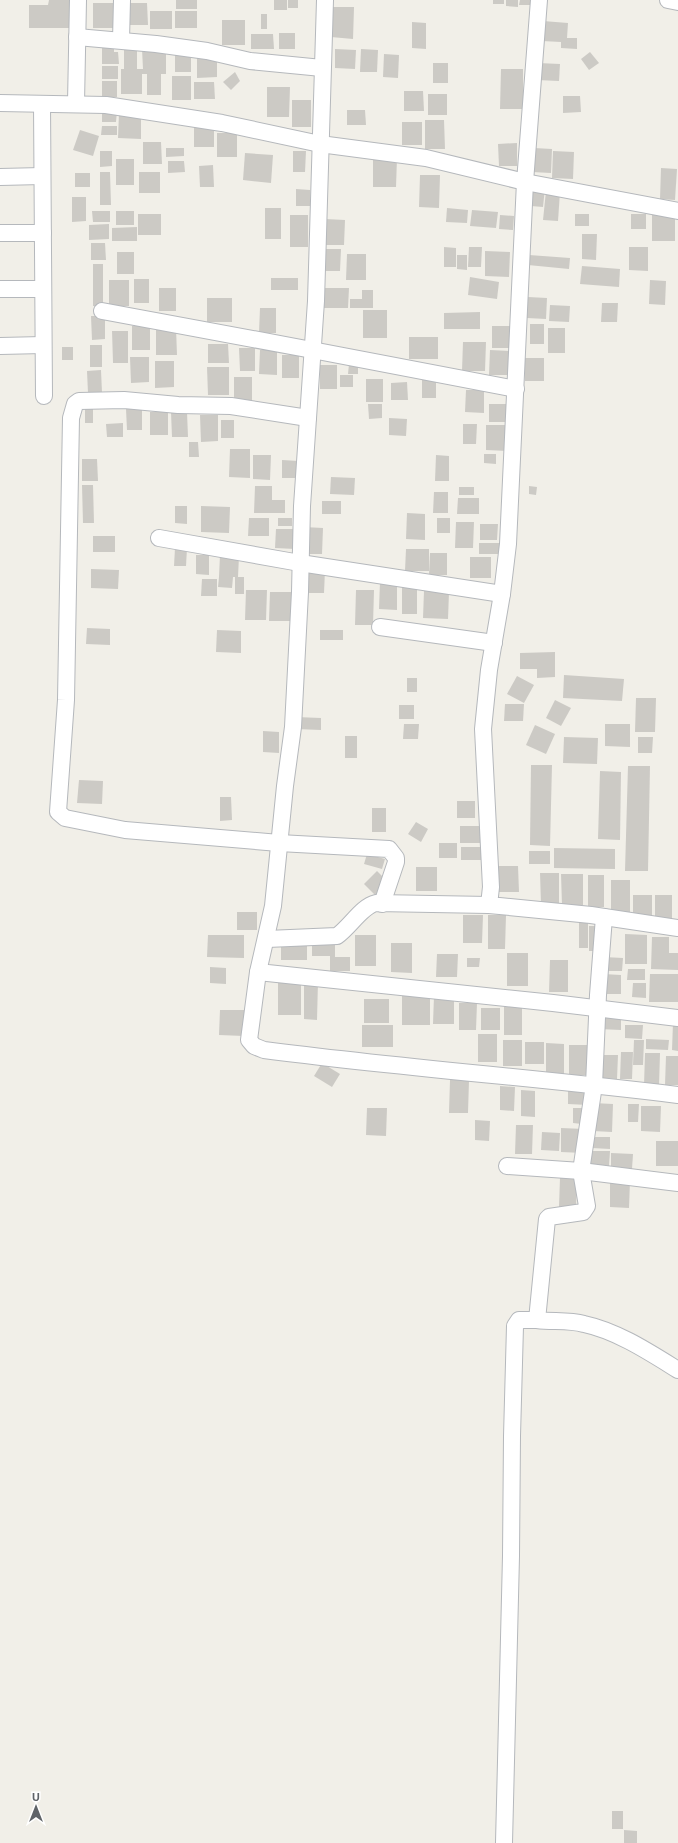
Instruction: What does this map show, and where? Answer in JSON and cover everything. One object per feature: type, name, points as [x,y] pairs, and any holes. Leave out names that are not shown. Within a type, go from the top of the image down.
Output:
[{"type":"street","points":[[76,103],[78,0]]},
{"type":"street","points":[[121,40],[122,0]]},
{"type":"street","points":[[325,0],[316,301],[302,506],[293,727],[273,906],[258,972],[249,1040],[254,1046],[264,1050],[341,1060],[594,1085],[678,1095]]},
{"type":"street","points":[[489,906],[490,872],[483,729],[508,544],[525,182],[539,0]]},
{"type":"street","points":[[668,0],[678,2]]},
{"type":"street","points":[[77,37],[121,40],[207,51],[250,61],[322,68]]},
{"type":"street","points":[[0,103],[76,103],[106,105],[222,123],[320,144],[426,158],[515,178],[525,182],[678,211]]},
{"type":"street","points":[[42,104],[44,396]]},
{"type":"street","points":[[0,177],[42,176]]},
{"type":"street","points":[[0,233],[43,233]]},
{"type":"street","points":[[0,289],[43,289]]},
{"type":"street","points":[[102,311],[516,390]]},
{"type":"street","points":[[0,346],[43,345]]},
{"type":"street","points":[[308,418],[231,406],[102,400],[79,401],[72,408],[66,700],[58,812],[65,818],[125,830],[279,843],[389,849],[396,858],[396,862],[382,904]]},
{"type":"street","points":[[158,538],[300,563],[502,594]]},
{"type":"street","points":[[380,627],[494,643]]},
{"type":"street","points":[[266,939],[337,936],[343,932],[368,906],[376,903],[489,906],[604,917],[678,928]]},
{"type":"street","points":[[538,1314],[547,1219],[549,1217],[583,1212],[587,1206],[581,1171],[594,1085],[598,995],[604,917]]},
{"type":"street","points":[[258,972],[598,1008],[678,1018]]},
{"type":"street","points":[[507,1166],[581,1171],[678,1183]]},
{"type":"street","points":[[504,1843],[515,1326],[519,1320],[538,1314],[583,1324],[607,1332],[642,1348],[678,1370]]},
{"type":"building","points":[[49,0],[70,0],[70,28],[29,28],[29,5],[48,5]]},
{"type":"building","points":[[176,0],[197,0],[197,9],[176,9]]},
{"type":"building","points":[[274,0],[287,0],[287,10],[274,10]]},
{"type":"building","points":[[288,0],[298,0],[298,8],[288,8]]},
{"type":"building","points":[[493,0],[504,0],[504,4],[493,4]]},
{"type":"building","points":[[506,0],[518,0],[518,7],[506,6]]},
{"type":"building","points":[[520,0],[531,0],[531,5],[519,5]]},
{"type":"building","points":[[93,3],[117,3],[117,28],[93,28]]},
{"type":"building","points":[[129,3],[147,3],[148,25],[129,25]]},
{"type":"building","points":[[333,7],[354,7],[353,39],[331,37]]},
{"type":"building","points":[[150,11],[172,11],[172,29],[150,29]]},
{"type":"building","points":[[175,11],[197,11],[197,28],[175,28]]},
{"type":"building","points":[[261,14],[267,14],[267,29],[261,29]]},
{"type":"building","points":[[222,20],[245,20],[245,45],[222,45]]},
{"type":"building","points":[[543,21],[568,23],[567,38],[577,38],[577,49],[561,48],[561,42],[542,41]]},
{"type":"building","points":[[412,22],[426,23],[426,49],[412,48]]},
{"type":"building","points":[[279,33],[295,33],[295,49],[279,49]]},
{"type":"building","points":[[251,34],[273,34],[274,49],[251,49]]},
{"type":"building","points":[[102,46],[114,46],[114,52],[118,52],[119,64],[102,64]]},
{"type":"building","points":[[124,47],[137,47],[137,69],[143,69],[142,49],[166,49],[166,74],[161,74],[161,95],[147,95],[147,74],[142,74],[142,94],[121,94],[121,69],[124,69]]},
{"type":"building","points":[[335,49],[356,50],[355,69],[335,68]]},
{"type":"building","points":[[361,49],[378,50],[377,72],[360,72]]},
{"type":"building","points":[[590,52],[599,63],[589,70],[581,59]]},
{"type":"building","points":[[175,53],[191,53],[191,72],[175,72]]},
{"type":"building","points":[[384,54],[399,55],[398,78],[383,77]]},
{"type":"building","points":[[197,57],[217,57],[217,77],[197,78]]},
{"type":"building","points":[[433,63],[448,63],[448,83],[433,83]]},
{"type":"building","points":[[538,63],[560,64],[559,81],[537,80]]},
{"type":"building","points":[[102,66],[118,66],[118,79],[102,79]]},
{"type":"building","points":[[501,69],[523,69],[523,109],[500,109]]},
{"type":"building","points":[[235,72],[240,81],[231,90],[223,82]]},
{"type":"building","points":[[172,76],[191,76],[191,100],[172,100]]},
{"type":"building","points":[[102,81],[117,81],[117,97],[102,97]]},
{"type":"building","points":[[194,82],[214,82],[215,99],[194,99]]},
{"type":"building","points":[[267,87],[290,87],[289,117],[267,117]]},
{"type":"building","points":[[404,91],[423,91],[424,111],[404,111]]},
{"type":"building","points":[[428,94],[447,94],[447,115],[428,115]]},
{"type":"building","points":[[563,96],[580,96],[581,112],[563,113]]},
{"type":"building","points":[[292,100],[311,100],[311,127],[292,127]]},
{"type":"building","points":[[347,110],[365,110],[366,125],[347,125]]},
{"type":"building","points":[[102,111],[117,111],[116,122],[102,122]]},
{"type":"building","points":[[119,113],[141,114],[141,139],[118,138]]},
{"type":"building","points":[[425,120],[444,120],[445,149],[425,149]]},
{"type":"building","points":[[402,122],[422,122],[422,145],[402,145]]},
{"type":"building","points":[[194,123],[214,123],[214,147],[194,147]]},
{"type":"building","points":[[102,126],[117,126],[117,135],[101,135]]},
{"type":"building","points":[[80,130],[99,136],[93,156],[73,150]]},
{"type":"building","points":[[217,133],[237,133],[237,157],[217,157]]},
{"type":"building","points":[[143,142],[161,142],[162,164],[143,164]]},
{"type":"building","points":[[517,143],[517,166],[499,166],[498,144]]},
{"type":"building","points":[[166,148],[184,148],[184,156],[166,157]]},
{"type":"building","points":[[534,148],[552,149],[551,173],[532,172]]},
{"type":"building","points":[[100,151],[112,151],[112,166],[100,167]]},
{"type":"building","points":[[293,151],[306,151],[305,172],[293,172]]},
{"type":"building","points":[[553,151],[574,152],[573,179],[552,178]]},
{"type":"building","points":[[245,153],[273,155],[271,183],[243,180]]},
{"type":"building","points":[[373,157],[397,158],[396,187],[373,187]]},
{"type":"building","points":[[116,159],[134,159],[134,185],[116,185]]},
{"type":"building","points":[[168,161],[184,161],[185,172],[168,173]]},
{"type":"building","points":[[213,165],[214,187],[200,187],[199,166]]},
{"type":"building","points":[[661,168],[677,169],[675,200],[660,199]]},
{"type":"building","points":[[100,172],[110,172],[111,205],[100,205]]},
{"type":"building","points":[[139,172],[160,172],[160,193],[139,193]]},
{"type":"building","points":[[75,173],[90,173],[90,187],[75,187]]},
{"type":"building","points":[[420,175],[440,175],[439,208],[419,207]]},
{"type":"building","points":[[532,187],[545,188],[543,207],[531,206]]},
{"type":"building","points":[[296,189],[310,190],[310,206],[296,206]]},
{"type":"building","points":[[546,191],[560,192],[558,221],[543,220]]},
{"type":"building","points":[[72,197],[86,197],[86,221],[72,222]]},
{"type":"building","points":[[265,208],[281,208],[281,239],[265,239]]},
{"type":"building","points":[[447,208],[468,210],[467,223],[446,222]]},
{"type":"building","points":[[472,210],[498,212],[496,228],[470,226]]},
{"type":"building","points":[[92,211],[110,211],[110,222],[93,222]]},
{"type":"building","points":[[116,211],[134,211],[134,225],[116,225]]},
{"type":"building","points":[[138,214],[161,214],[161,235],[138,235]]},
{"type":"building","points":[[575,214],[589,214],[589,226],[575,226]]},
{"type":"building","points":[[631,214],[646,214],[646,229],[631,229]]},
{"type":"building","points":[[652,214],[675,214],[675,241],[652,241]]},
{"type":"building","points":[[290,215],[308,215],[308,247],[290,247]]},
{"type":"building","points":[[500,215],[514,216],[513,230],[499,229]]},
{"type":"building","points":[[325,219],[345,220],[344,245],[325,245]]},
{"type":"building","points":[[109,224],[109,239],[89,240],[89,225]]},
{"type":"building","points":[[137,227],[137,241],[112,241],[112,228]]},
{"type":"building","points":[[582,234],[597,234],[596,260],[582,259]]},
{"type":"building","points":[[91,243],[105,243],[106,260],[91,260]]},
{"type":"building","points":[[444,247],[456,248],[456,267],[444,267]]},
{"type":"building","points":[[469,247],[482,247],[481,267],[468,267]]},
{"type":"building","points":[[629,247],[648,247],[648,271],[629,270]]},
{"type":"building","points":[[321,249],[341,249],[340,271],[321,271]]},
{"type":"building","points":[[485,251],[510,252],[509,277],[485,276]]},
{"type":"building","points":[[117,252],[134,252],[134,274],[117,274]]},
{"type":"building","points":[[347,254],[366,254],[366,280],[346,280]]},
{"type":"building","points":[[457,255],[467,255],[467,270],[457,269]]},
{"type":"building","points":[[529,255],[570,258],[569,269],[528,265]]},
{"type":"building","points":[[93,264],[103,264],[103,306],[93,306]]},
{"type":"building","points":[[582,266],[620,269],[619,287],[580,284]]},
{"type":"building","points":[[470,277],[499,282],[497,299],[468,295]]},
{"type":"building","points":[[271,278],[298,278],[298,290],[271,290]]},
{"type":"building","points":[[134,279],[149,279],[149,303],[134,303]]},
{"type":"building","points":[[109,280],[129,280],[129,306],[109,306]]},
{"type":"building","points":[[650,280],[666,281],[665,305],[649,304]]},
{"type":"building","points":[[159,288],[176,288],[176,311],[159,311]]},
{"type":"building","points":[[322,288],[349,288],[348,308],[322,308]]},
{"type":"building","points":[[362,290],[373,290],[373,308],[350,308],[350,299],[362,299]]},
{"type":"building","points":[[528,297],[547,298],[546,319],[527,318]]},
{"type":"building","points":[[207,298],[232,298],[232,322],[207,322]]},
{"type":"building","points":[[602,303],[618,303],[617,322],[601,322]]},
{"type":"building","points":[[550,305],[570,306],[569,322],[549,321]]},
{"type":"building","points":[[260,308],[276,308],[276,333],[259,333]]},
{"type":"building","points":[[363,310],[387,310],[387,338],[363,338]]},
{"type":"building","points":[[480,312],[480,329],[444,329],[444,313]]},
{"type":"building","points":[[91,316],[105,316],[105,339],[92,340]]},
{"type":"building","points":[[530,324],[544,324],[544,344],[530,344]]},
{"type":"building","points":[[132,326],[150,326],[150,350],[132,350]]},
{"type":"building","points":[[492,326],[510,326],[510,348],[492,348]]},
{"type":"building","points":[[156,328],[176,328],[177,355],[156,355]]},
{"type":"building","points":[[548,328],[565,328],[565,353],[548,353]]},
{"type":"building","points":[[112,331],[128,331],[128,363],[113,363]]},
{"type":"building","points":[[409,337],[438,337],[438,359],[409,359]]},
{"type":"building","points":[[463,342],[486,342],[485,371],[462,371]]},
{"type":"building","points":[[208,344],[228,344],[229,363],[208,363]]},
{"type":"building","points":[[90,345],[102,345],[102,367],[90,367]]},
{"type":"building","points":[[62,347],[73,347],[73,360],[62,360]]},
{"type":"building","points":[[239,348],[255,348],[255,371],[240,371]]},
{"type":"building","points":[[260,350],[277,350],[277,375],[259,374]]},
{"type":"building","points":[[490,350],[510,351],[509,375],[489,375]]},
{"type":"building","points":[[282,355],[299,355],[299,378],[282,378]]},
{"type":"building","points":[[130,357],[149,357],[149,382],[131,383]]},
{"type":"building","points":[[525,358],[544,358],[544,381],[525,381]]},
{"type":"building","points":[[155,361],[174,361],[174,387],[155,388]]},
{"type":"building","points":[[349,364],[358,364],[358,374],[348,374]]},
{"type":"building","points":[[320,365],[337,365],[337,389],[320,389]]},
{"type":"building","points":[[207,367],[229,367],[229,395],[208,395]]},
{"type":"building","points":[[101,370],[102,393],[88,393],[87,371]]},
{"type":"building","points":[[340,375],[353,375],[353,387],[340,387]]},
{"type":"building","points":[[234,377],[252,377],[252,403],[234,403]]},
{"type":"building","points":[[366,379],[383,379],[383,402],[366,402]]},
{"type":"building","points":[[422,380],[436,380],[436,398],[422,398]]},
{"type":"building","points":[[407,382],[408,400],[391,400],[391,383]]},
{"type":"building","points":[[466,390],[484,390],[484,413],[465,412]]},
{"type":"building","points":[[368,404],[382,404],[382,418],[369,419]]},
{"type":"building","points":[[489,404],[510,404],[509,422],[489,422]]},
{"type":"building","points":[[85,406],[93,406],[93,423],[85,423]]},
{"type":"building","points":[[142,408],[142,430],[127,430],[126,409]]},
{"type":"building","points":[[150,412],[168,412],[168,435],[150,435]]},
{"type":"building","points":[[171,412],[187,412],[188,437],[172,437]]},
{"type":"building","points":[[200,415],[218,415],[218,441],[201,442]]},
{"type":"building","points":[[389,418],[407,419],[406,436],[389,435]]},
{"type":"building","points":[[221,420],[234,420],[234,438],[221,438]]},
{"type":"building","points":[[123,423],[123,437],[107,437],[106,424]]},
{"type":"building","points":[[463,424],[477,424],[476,444],[463,444]]},
{"type":"building","points":[[486,425],[508,425],[508,451],[486,450]]},
{"type":"building","points":[[189,442],[198,442],[199,457],[189,457]]},
{"type":"building","points":[[230,449],[250,449],[250,478],[229,477]]},
{"type":"building","points":[[484,454],[496,454],[496,464],[484,463]]},
{"type":"building","points":[[253,455],[271,455],[270,480],[253,479]]},
{"type":"building","points":[[436,455],[449,456],[449,481],[435,481]]},
{"type":"building","points":[[82,459],[97,459],[98,481],[82,481]]},
{"type":"building","points":[[282,460],[299,461],[299,478],[282,478]]},
{"type":"building","points":[[331,477],[355,478],[354,495],[330,494]]},
{"type":"building","points":[[82,485],[93,485],[94,523],[83,523]]},
{"type":"building","points":[[255,486],[272,486],[272,500],[285,500],[285,513],[254,513]]},
{"type":"building","points":[[529,486],[537,487],[536,495],[529,494]]},
{"type":"building","points":[[459,487],[474,487],[474,495],[459,495]]},
{"type":"building","points":[[434,492],[448,492],[448,513],[433,513]]},
{"type":"building","points":[[458,498],[479,498],[479,514],[457,514]]},
{"type":"building","points":[[322,501],[341,501],[341,514],[322,514]]},
{"type":"building","points":[[175,506],[187,506],[187,524],[175,523]]},
{"type":"building","points":[[201,506],[230,507],[229,533],[201,532]]},
{"type":"building","points":[[407,513],[425,514],[425,540],[406,539]]},
{"type":"building","points":[[249,518],[269,518],[269,536],[248,536]]},
{"type":"building","points":[[278,518],[292,518],[292,526],[278,526]]},
{"type":"building","points":[[437,518],[450,518],[450,533],[437,533]]},
{"type":"building","points":[[456,522],[474,522],[473,548],[455,548]]},
{"type":"building","points":[[480,524],[498,524],[497,540],[480,540]]},
{"type":"building","points":[[304,527],[323,528],[322,554],[303,554]]},
{"type":"building","points":[[276,529],[295,529],[295,549],[275,548]]},
{"type":"building","points":[[93,536],[115,536],[115,552],[93,552]]},
{"type":"building","points":[[479,543],[500,543],[499,554],[479,554]]},
{"type":"building","points":[[175,548],[187,548],[186,566],[174,566]]},
{"type":"building","points":[[406,549],[429,549],[429,571],[405,571]]},
{"type":"building","points":[[430,553],[447,553],[447,575],[429,575]]},
{"type":"building","points":[[196,555],[209,555],[209,575],[196,574]]},
{"type":"building","points":[[220,555],[239,556],[238,577],[244,577],[244,594],[235,594],[235,577],[219,577]]},
{"type":"building","points":[[470,557],[491,557],[491,578],[470,578]]},
{"type":"building","points":[[91,569],[119,570],[118,589],[91,588]]},
{"type":"building","points":[[304,570],[325,570],[324,593],[304,593]]},
{"type":"building","points":[[219,577],[233,577],[232,588],[218,587]]},
{"type":"building","points":[[202,579],[217,579],[217,596],[201,596]]},
{"type":"building","points":[[380,582],[397,583],[397,610],[379,609]]},
{"type":"building","points":[[402,587],[417,587],[417,614],[402,614]]},
{"type":"building","points":[[246,590],[267,590],[266,620],[245,620]]},
{"type":"building","points":[[356,590],[374,590],[373,625],[355,625]]},
{"type":"building","points":[[424,591],[449,592],[448,619],[423,618]]},
{"type":"building","points":[[270,592],[294,592],[294,621],[269,621]]},
{"type":"building","points":[[87,628],[110,629],[110,645],[86,644]]},
{"type":"building","points":[[217,630],[241,631],[241,653],[216,652]]},
{"type":"building","points":[[320,630],[343,630],[343,640],[320,640]]},
{"type":"building","points":[[555,652],[555,677],[537,678],[537,669],[520,669],[520,653]]},
{"type":"building","points":[[564,675],[624,679],[622,701],[563,698]]},
{"type":"building","points":[[517,676],[534,685],[524,703],[507,694]]},
{"type":"building","points":[[407,678],[417,678],[417,692],[407,692]]},
{"type":"building","points":[[636,698],[656,698],[655,732],[635,732]]},
{"type":"building","points":[[555,700],[571,708],[561,726],[546,718]]},
{"type":"building","points":[[505,704],[524,704],[523,721],[504,721]]},
{"type":"building","points":[[399,705],[414,705],[414,719],[399,719]]},
{"type":"building","points":[[296,717],[321,718],[321,730],[296,729]]},
{"type":"building","points":[[404,724],[419,724],[418,739],[403,739]]},
{"type":"building","points":[[605,724],[630,724],[630,747],[605,746]]},
{"type":"building","points":[[535,725],[555,734],[546,754],[526,745]]},
{"type":"building","points":[[263,731],[279,732],[279,753],[263,752]]},
{"type":"building","points":[[345,736],[357,736],[357,758],[345,758]]},
{"type":"building","points":[[564,737],[598,738],[597,764],[563,763]]},
{"type":"building","points":[[638,737],[653,737],[652,753],[638,753]]},
{"type":"building","points":[[531,765],[552,765],[550,846],[530,845]]},
{"type":"building","points":[[628,766],[650,766],[648,871],[625,871]]},
{"type":"building","points":[[600,771],[621,772],[620,840],[598,839]]},
{"type":"building","points":[[79,780],[103,781],[102,804],[77,803]]},
{"type":"building","points":[[220,797],[231,797],[232,820],[220,821]]},
{"type":"building","points":[[457,801],[475,801],[475,818],[457,818]]},
{"type":"building","points":[[372,808],[386,808],[386,832],[372,832]]},
{"type":"building","points":[[416,822],[428,829],[421,842],[408,834]]},
{"type":"building","points":[[460,826],[482,826],[482,843],[460,843]]},
{"type":"building","points":[[439,843],[457,843],[457,858],[439,858]]},
{"type":"building","points":[[461,847],[483,847],[483,860],[461,860]]},
{"type":"building","points":[[554,848],[615,849],[615,869],[554,868]]},
{"type":"building","points":[[529,851],[550,851],[550,864],[529,864]]},
{"type":"building","points":[[367,854],[385,859],[382,869],[364,864]]},
{"type":"building","points":[[494,866],[518,866],[519,892],[495,892]]},
{"type":"building","points":[[416,867],[437,867],[437,891],[416,891]]},
{"type":"building","points":[[377,871],[388,882],[375,895],[364,884]]},
{"type":"building","points":[[540,873],[559,873],[559,904],[541,904]]},
{"type":"building","points":[[561,874],[583,874],[583,905],[562,906]]},
{"type":"building","points":[[588,875],[604,875],[604,907],[588,907]]},
{"type":"building","points":[[611,880],[630,880],[630,912],[611,912]]},
{"type":"building","points":[[633,895],[652,895],[652,915],[633,915]]},
{"type":"building","points":[[655,895],[672,895],[672,920],[655,920]]},
{"type":"building","points":[[237,912],[257,912],[257,930],[237,930]]},
{"type":"building","points":[[463,915],[483,915],[482,943],[463,943]]},
{"type":"building","points":[[488,915],[506,915],[505,949],[488,949]]},
{"type":"building","points":[[579,921],[588,921],[588,948],[579,948]]},
{"type":"building","points":[[589,926],[600,926],[600,951],[589,951]]},
{"type":"building","points":[[625,934],[647,935],[647,964],[625,964]]},
{"type":"building","points":[[208,935],[244,935],[244,958],[207,957]]},
{"type":"building","points":[[355,935],[376,935],[376,966],[355,966]]},
{"type":"building","points":[[652,937],[669,937],[669,953],[678,953],[678,970],[651,969]]},
{"type":"building","points":[[312,943],[335,943],[335,957],[350,957],[350,971],[330,971],[330,956],[312,956]]},
{"type":"building","points":[[391,943],[412,943],[412,973],[391,972]]},
{"type":"building","points":[[281,946],[307,946],[307,960],[281,960]]},
{"type":"building","points":[[507,953],[528,953],[528,986],[507,986]]},
{"type":"building","points":[[437,954],[458,954],[457,977],[436,977]]},
{"type":"building","points":[[604,957],[623,958],[622,971],[604,971]]},
{"type":"building","points":[[467,958],[480,958],[479,967],[467,967]]},
{"type":"building","points":[[550,960],[568,960],[568,992],[549,992]]},
{"type":"building","points":[[210,967],[226,968],[226,984],[210,983]]},
{"type":"building","points":[[628,969],[645,969],[645,980],[627,980]]},
{"type":"building","points":[[603,974],[621,975],[621,994],[603,994]]},
{"type":"building","points":[[650,974],[678,974],[678,1002],[649,1002]]},
{"type":"building","points":[[278,978],[301,978],[301,1015],[278,1015]]},
{"type":"building","points":[[304,981],[318,981],[317,1020],[304,1019]]},
{"type":"building","points":[[633,983],[646,983],[646,998],[632,997]]},
{"type":"building","points":[[402,992],[430,992],[430,1025],[402,1025]]},
{"type":"building","points":[[434,996],[454,996],[454,1024],[433,1024]]},
{"type":"building","points":[[364,999],[389,999],[389,1023],[364,1023]]},
{"type":"building","points":[[459,1003],[477,1003],[476,1030],[459,1030]]},
{"type":"building","points":[[504,1006],[522,1006],[522,1035],[504,1035]]},
{"type":"building","points":[[481,1008],[500,1008],[500,1030],[481,1030]]},
{"type":"building","points":[[220,1010],[245,1010],[244,1036],[219,1035]]},
{"type":"building","points":[[600,1014],[621,1015],[621,1030],[599,1029]]},
{"type":"building","points":[[673,1023],[678,1024],[678,1051],[672,1050]]},
{"type":"building","points":[[362,1025],[393,1025],[393,1047],[362,1047]]},
{"type":"building","points":[[625,1025],[643,1025],[642,1039],[625,1038]]},
{"type":"building","points":[[478,1034],[497,1034],[497,1062],[478,1062]]},
{"type":"building","points":[[646,1039],[669,1040],[668,1050],[646,1049]]},
{"type":"building","points":[[503,1040],[522,1040],[522,1066],[503,1066]]},
{"type":"building","points":[[634,1040],[644,1040],[643,1065],[633,1065]]},
{"type":"building","points":[[525,1042],[544,1042],[544,1064],[525,1064]]},
{"type":"building","points":[[546,1043],[564,1044],[564,1074],[546,1074]]},
{"type":"building","points":[[569,1045],[588,1045],[587,1075],[569,1075]]},
{"type":"building","points":[[621,1052],[633,1052],[632,1079],[620,1079]]},
{"type":"building","points":[[645,1053],[660,1053],[659,1086],[644,1085]]},
{"type":"building","points":[[603,1055],[618,1055],[617,1079],[602,1078]]},
{"type":"building","points":[[666,1056],[678,1056],[678,1085],[665,1085]]},
{"type":"building","points":[[322,1063],[340,1074],[332,1087],[314,1076]]},
{"type":"building","points":[[450,1080],[469,1080],[468,1113],[449,1113]]},
{"type":"building","points":[[500,1086],[515,1087],[514,1111],[500,1110]]},
{"type":"building","points":[[521,1090],[535,1091],[535,1117],[521,1116]]},
{"type":"building","points":[[568,1091],[588,1091],[588,1105],[568,1104]]},
{"type":"building","points":[[593,1103],[613,1104],[612,1132],[593,1131]]},
{"type":"building","points":[[628,1104],[639,1104],[638,1122],[628,1122]]},
{"type":"building","points":[[641,1106],[661,1106],[660,1132],[641,1131]]},
{"type":"building","points":[[367,1108],[387,1108],[386,1136],[366,1135]]},
{"type":"building","points":[[573,1108],[583,1108],[582,1124],[573,1123]]},
{"type":"building","points":[[475,1120],[490,1121],[489,1141],[475,1140]]},
{"type":"building","points":[[516,1125],[533,1125],[532,1154],[515,1154]]},
{"type":"building","points":[[561,1128],[584,1129],[583,1153],[561,1152]]},
{"type":"building","points":[[542,1132],[560,1133],[559,1151],[541,1150]]},
{"type":"building","points":[[593,1137],[610,1137],[610,1149],[592,1148]]},
{"type":"building","points":[[656,1141],[678,1141],[678,1166],[656,1166]]},
{"type":"building","points":[[591,1151],[610,1151],[609,1166],[591,1165]]},
{"type":"building","points":[[611,1153],[633,1154],[632,1169],[611,1169]]},
{"type":"building","points":[[560,1178],[577,1178],[576,1207],[559,1207]]},
{"type":"building","points":[[610,1180],[630,1181],[629,1208],[610,1207]]},
{"type":"building","points":[[612,1811],[623,1811],[623,1829],[612,1829]]},
{"type":"building","points":[[624,1830],[637,1831],[637,1843],[624,1843]]}]
